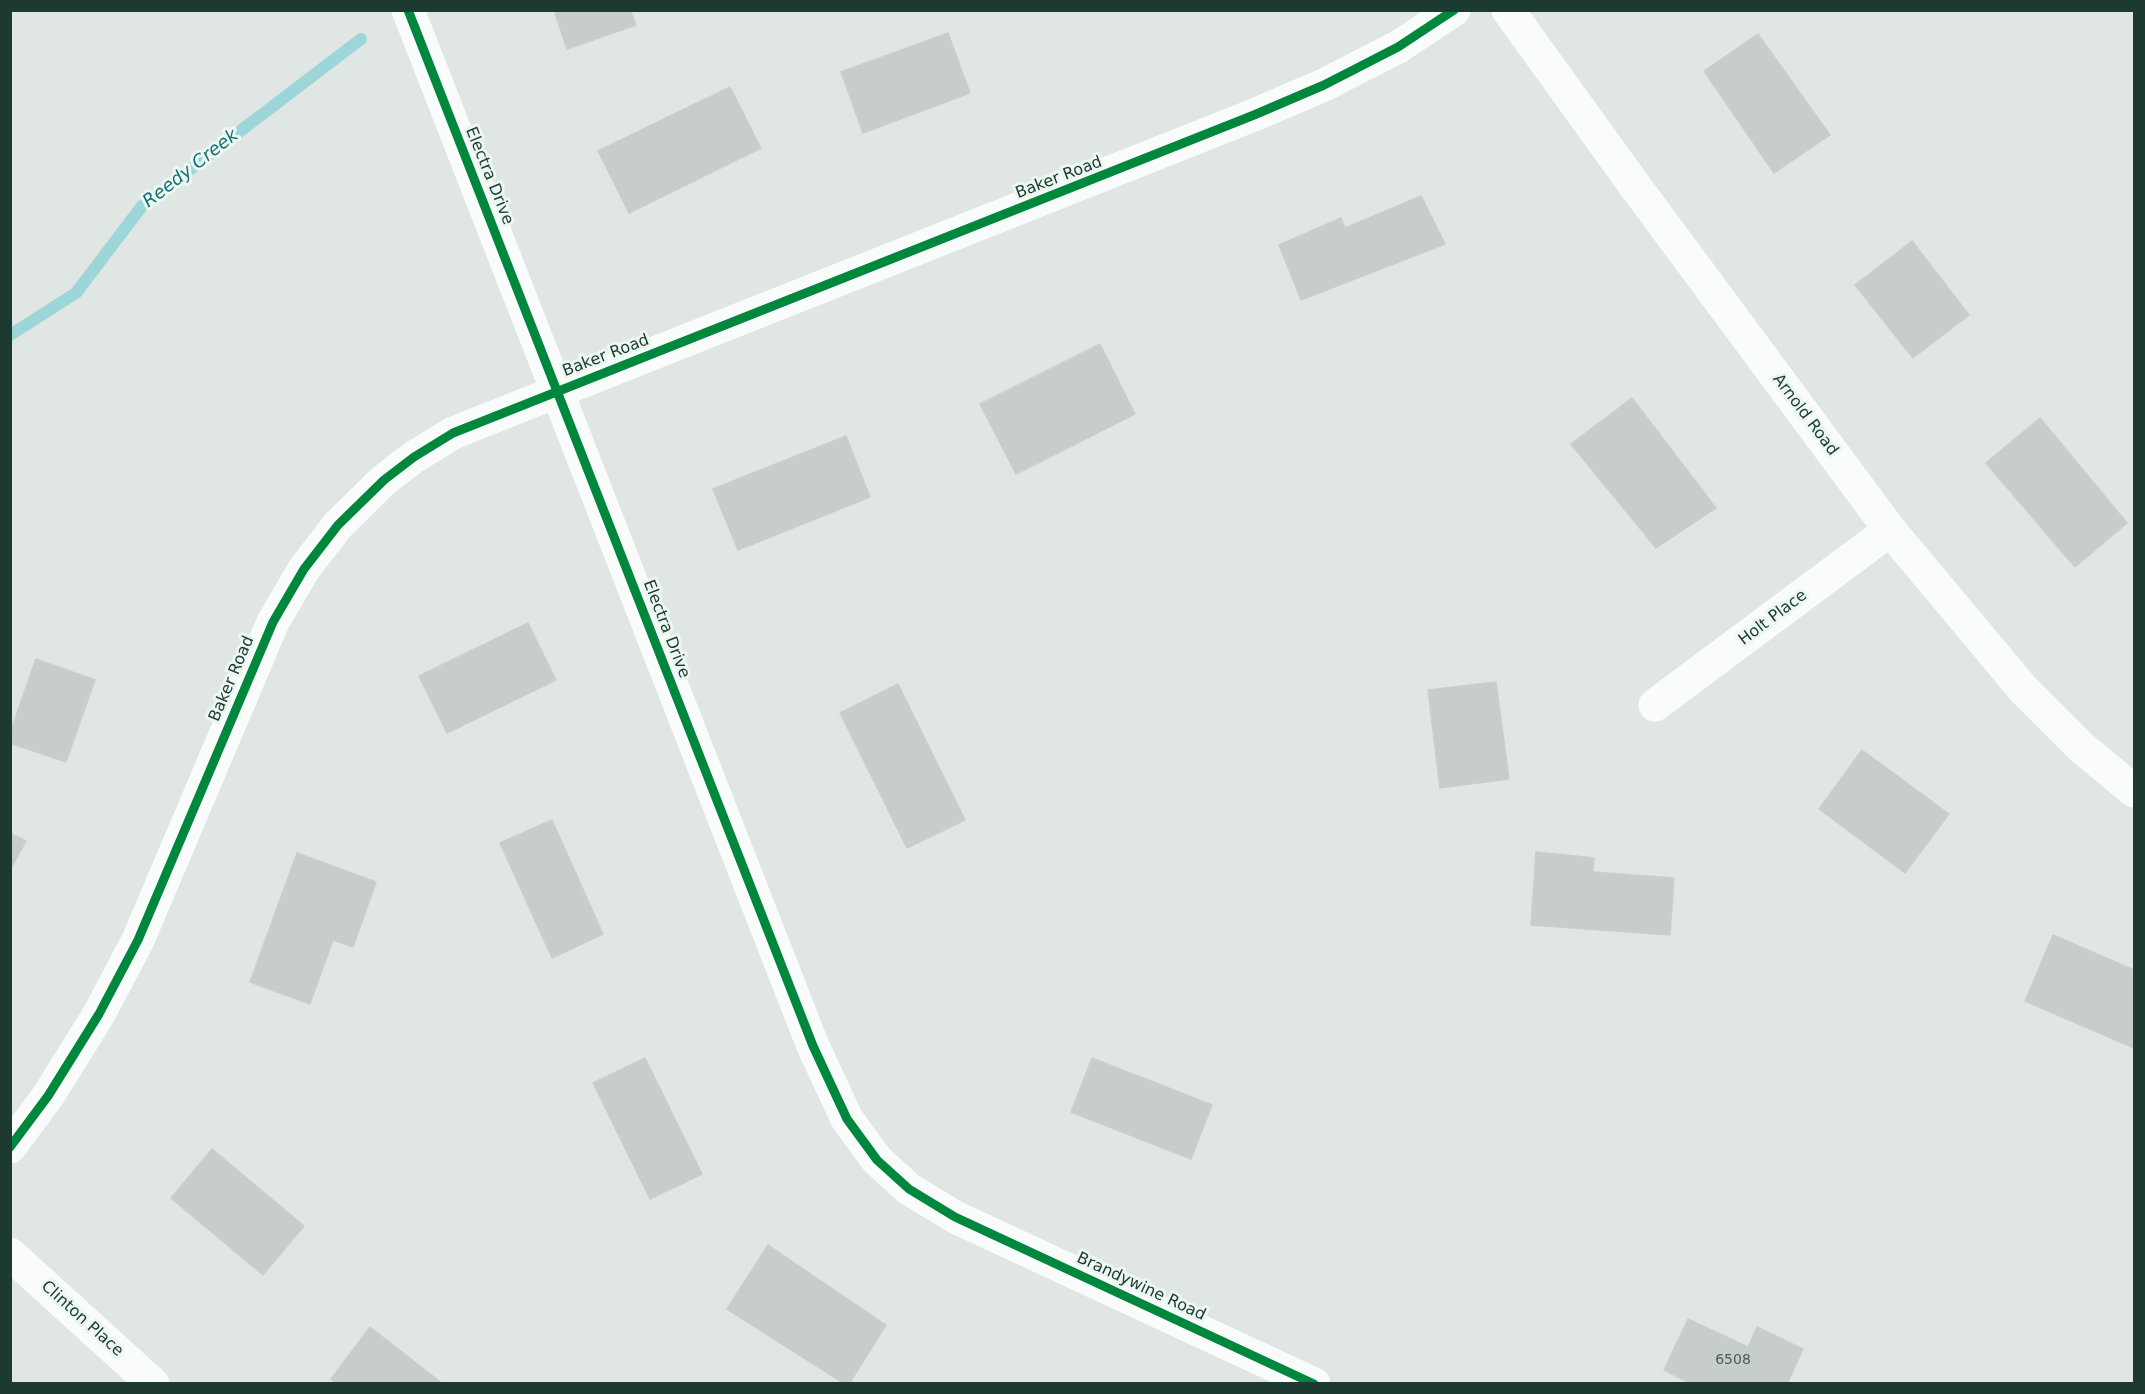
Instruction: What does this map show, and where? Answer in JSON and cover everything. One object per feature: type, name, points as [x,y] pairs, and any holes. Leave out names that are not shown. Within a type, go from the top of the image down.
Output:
[{"type":"street","name":"Electra Drive","points":[[408,10],[813,1046],[847,1119],[876,1160],[909,1189],[954,1217]]},
{"type":"street","name":"Baker Road","points":[[10,1147],[48,1096],[99,1014],[138,940],[273,622],[304,569],[338,525],[384,480],[414,457],[453,434],[1155,156],[1324,85],[1398,47],[1454,10]]},
{"type":"street","name":"Arnold Road","points":[[1508,10],[1635,186],[1890,530],[2024,690],[2081,747],[2134,791]]},
{"type":"street","name":"Holt Place","points":[[1655,705],[1890,530]]},
{"type":"street","name":"Brandywine Road","points":[[954,1217],[1314,1383]]},
{"type":"street","name":"Clinton Place","points":[[10,1254],[153,1383]]},
{"type":"building","points":[[554,10],[630,10],[636,25],[567,49]]},
{"type":"building","points":[[948,33],[970,93],[863,133],[841,72]]},
{"type":"building","points":[[1758,34],[1830,135],[1774,173],[1704,71]]},
{"type":"building","points":[[730,87],[761,148],[629,213],[598,151]]},
{"type":"building","points":[[1421,196],[1445,244],[1301,300],[1279,245],[1341,218],[1345,228]]},
{"type":"building","points":[[1912,241],[1969,315],[1913,358],[1855,285]]},
{"type":"building","points":[[1100,344],[1135,414],[1016,474],[980,404]]},
{"type":"building","points":[[1632,398],[1716,508],[1656,548],[1571,444]]},
{"type":"building","points":[[2040,418],[2127,523],[2075,567],[1986,463]]},
{"type":"building","points":[[846,436],[870,497],[738,550],[713,489]]},
{"type":"building","points":[[528,623],[556,680],[447,733],[419,676]]},
{"type":"building","points":[[36,659],[95,680],[66,762],[10,743],[10,733]]},
{"type":"building","points":[[1496,682],[1509,779],[1440,788],[1428,690]]},
{"type":"building","points":[[898,684],[965,820],[907,848],[840,713]]},
{"type":"building","points":[[1862,750],[1949,814],[1905,873],[1819,809]]},
{"type":"building","points":[[552,820],[603,934],[552,958],[500,843]]},
{"type":"building","points":[[10,833],[26,841],[10,870]]},
{"type":"building","points":[[1536,852],[1594,858],[1593,872],[1674,878],[1670,935],[1531,925]]},
{"type":"building","points":[[297,853],[376,882],[353,947],[333,940],[310,1004],[250,982]]},
{"type":"building","points":[[2053,935],[2134,970],[2134,1048],[2025,1001]]},
{"type":"building","points":[[645,1058],[702,1174],[650,1199],[593,1083]]},
{"type":"building","points":[[1092,1058],[1212,1105],[1191,1159],[1071,1112]]},
{"type":"building","points":[[212,1149],[304,1226],[263,1275],[171,1198]]},
{"type":"building","points":[[768,1245],[886,1325],[849,1384],[845,1384],[727,1309]]},
{"type":"building","points":[[1688,1319],[1748,1347],[1757,1327],[1803,1349],[1787,1384],[1692,1384],[1664,1370]]},
{"type":"building","points":[[370,1327],[443,1384],[337,1384],[331,1379]]},
{"type":"waterway","name":"Reedy Creek","points":[[10,335],[76,293],[142,206],[361,39]]},
{"type":"cycle path","points":[[408,10],[813,1046],[847,1119],[877,1160],[909,1189],[955,1217],[1314,1384]]},
{"type":"cycle path","points":[[10,1147],[48,1096],[99,1014],[138,940],[273,622],[304,569],[338,525],[384,480],[414,457],[453,433],[1254,115],[1324,85],[1398,47],[1454,10]]}]
